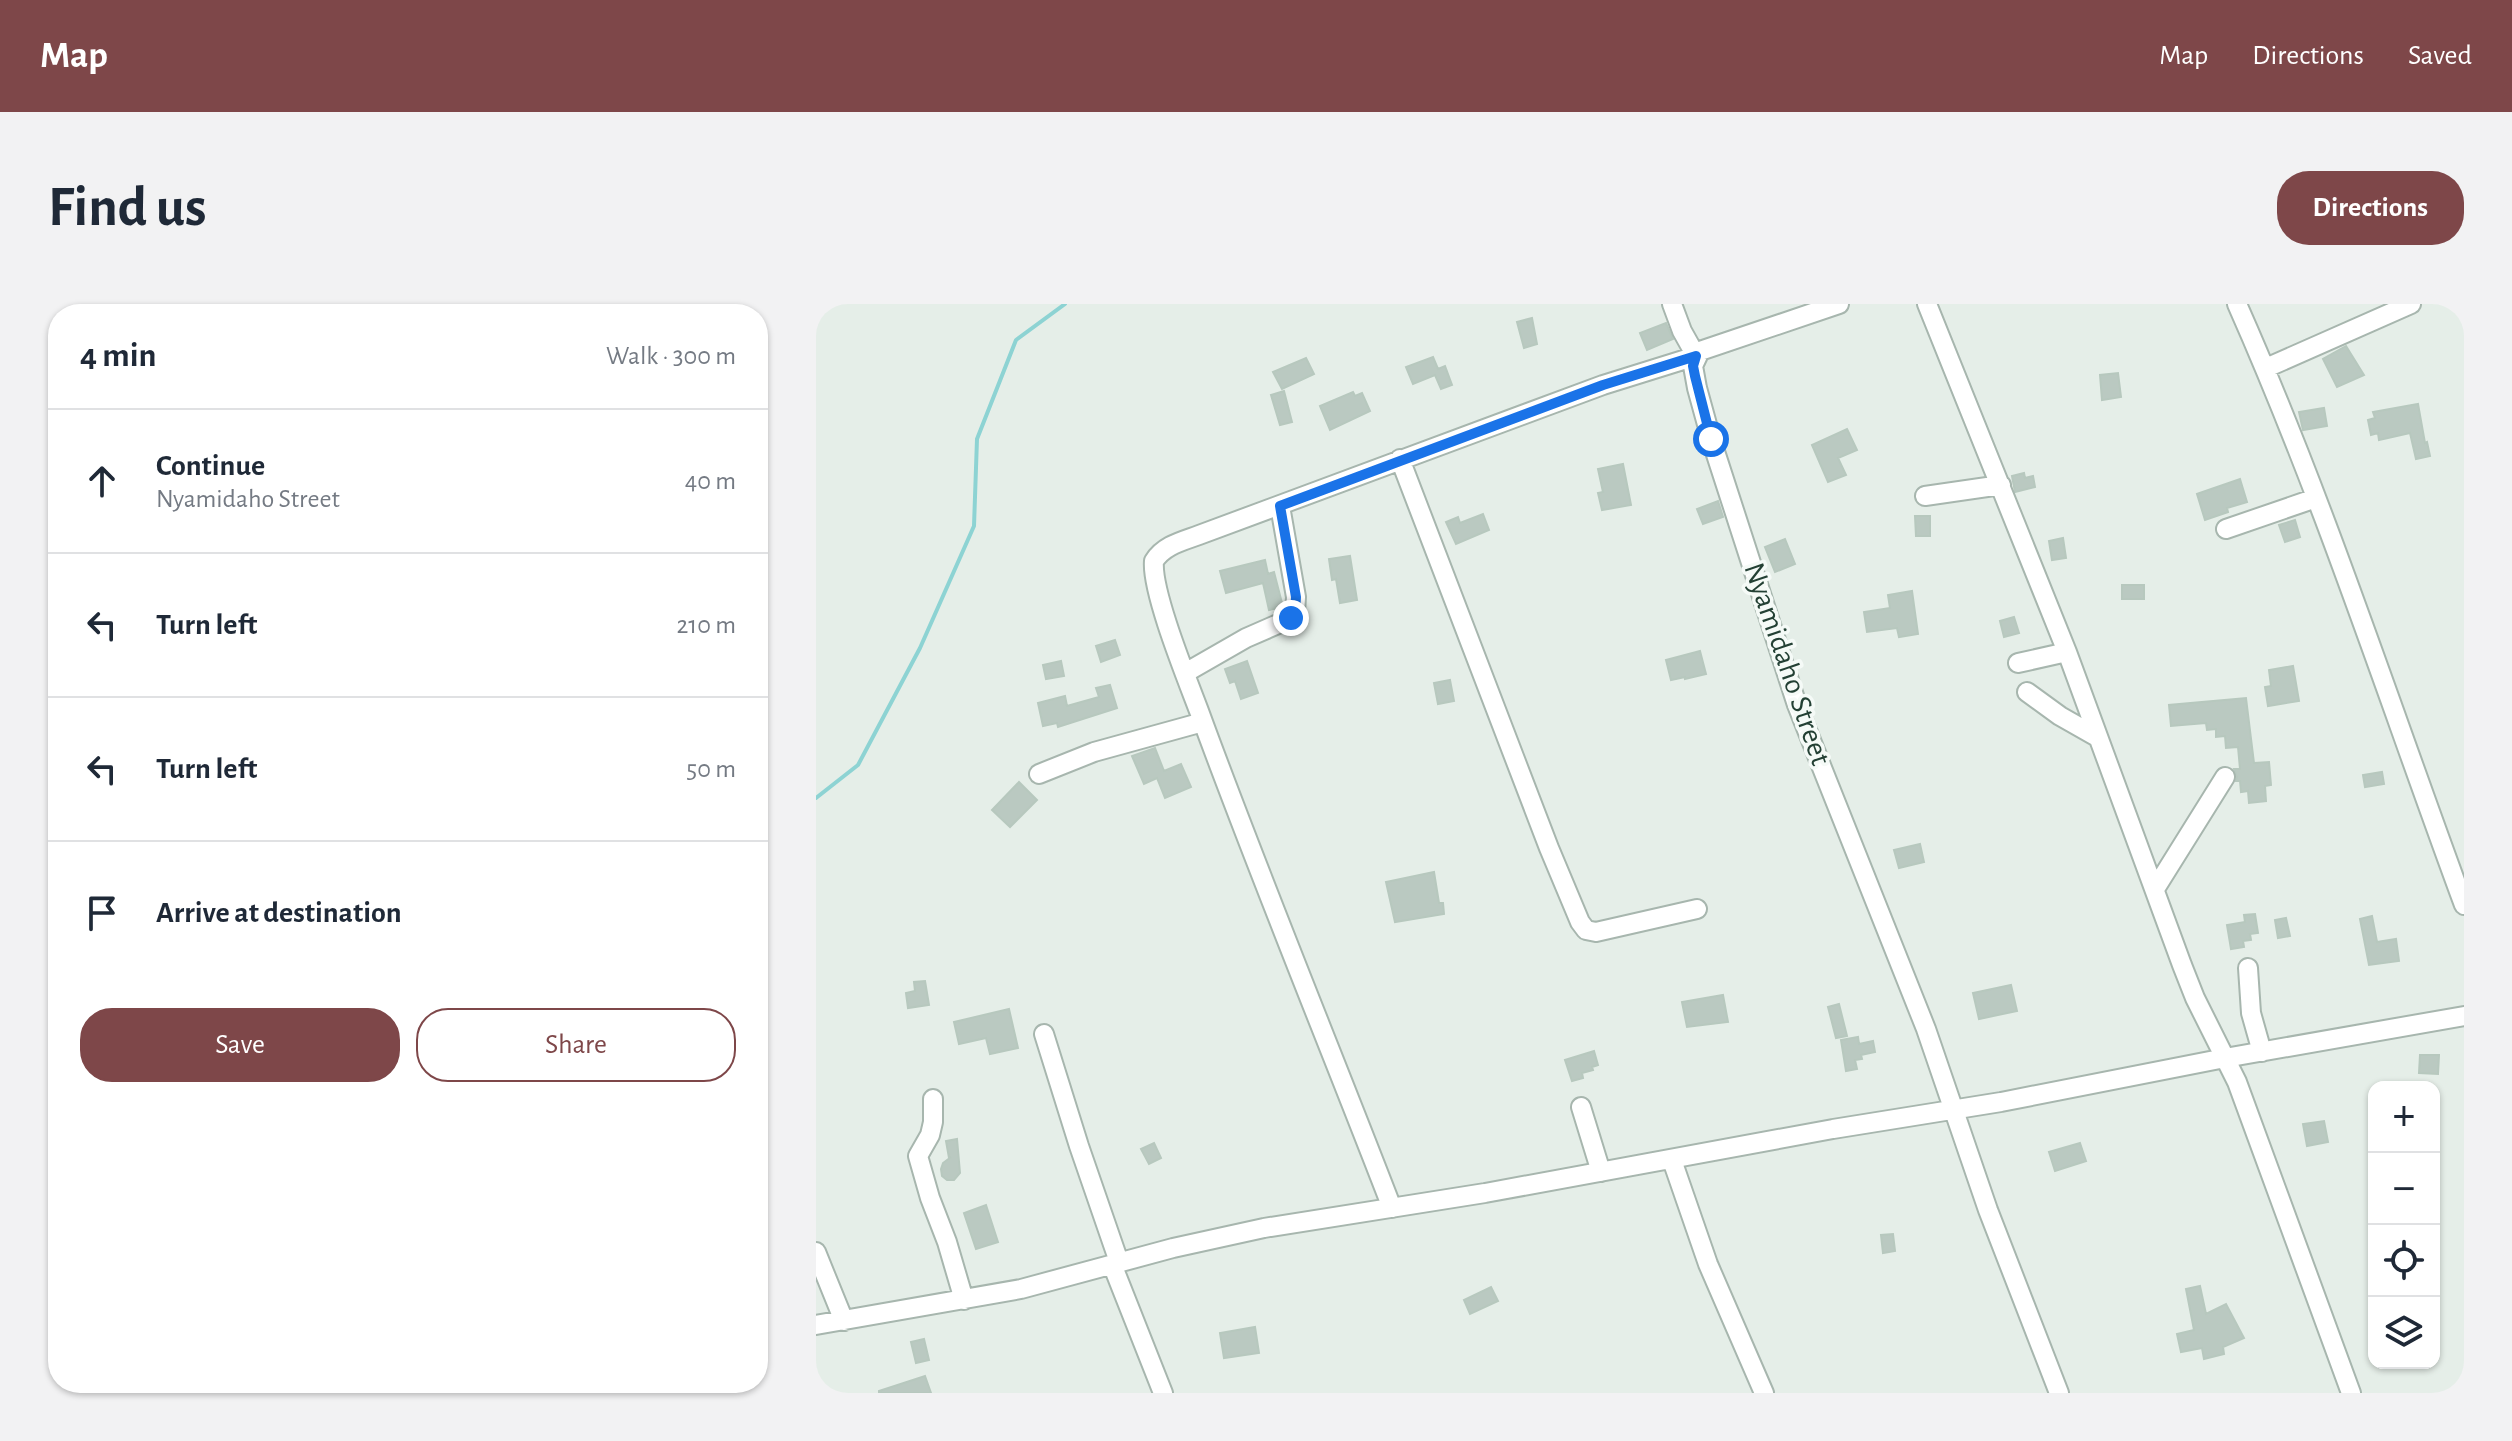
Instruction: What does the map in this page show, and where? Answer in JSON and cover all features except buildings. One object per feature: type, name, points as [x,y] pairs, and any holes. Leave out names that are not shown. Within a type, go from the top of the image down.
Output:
[{"type":"street","points":[[1672,304],[1696,356]]},
{"type":"street","points":[[1392,1208],[1203,722],[1158,589],[1154,561],[1169,546],[1400,459],[1603,385],[1696,356],[1709,346],[1839,304]]},
{"type":"street","points":[[1927,304],[2067,652],[2195,998],[2225,1058],[2256,1132],[2351,1393]]},
{"type":"street","points":[[2237,304],[2266,368],[2316,498],[2464,905]]},
{"type":"street","points":[[2266,368],[2411,304]]},
{"type":"street","name":"Nyamidaho Street","points":[[1696,356],[1693,366],[1711,439],[1797,705],[1921,1016],[2018,1292],[2059,1393]]},
{"type":"street","points":[[1400,459],[1580,922],[1586,930],[1596,932],[1697,909]]},
{"type":"street","points":[[1925,496],[2001,485]]},
{"type":"street","points":[[2226,529],[2316,498]]},
{"type":"street","points":[[1185,673],[1295,613],[1296,597],[1280,506]]},
{"type":"street","points":[[2018,663],[2067,652]]},
{"type":"street","points":[[2027,692],[2097,737]]},
{"type":"street","points":[[1039,774],[1094,752],[1203,722]]},
{"type":"street","points":[[2155,889],[2225,777]]},
{"type":"street","points":[[2248,968],[2251,1013],[2262,1052]]},
{"type":"street","points":[[816,1325],[1021,1289],[1264,1228],[1672,1160],[2464,1016]]},
{"type":"street","points":[[1044,1034],[1116,1263],[1163,1393]]},
{"type":"street","points":[[933,1099],[930,1135],[918,1156],[964,1300]]},
{"type":"street","points":[[1581,1107],[1601,1172]]},
{"type":"street","points":[[1672,1160],[1708,1264],[1764,1393]]},
{"type":"street","points":[[816,1252],[844,1321]]},
{"type":"waterway","points":[[816,798],[858,765],[920,648],[974,526],[977,439],[1016,340],[1065,304]]},
{"type":"route","points":[[1291,618],[1295,613],[1296,597],[1280,506],[1603,385],[1696,356],[1693,366],[1711,439]]}]
